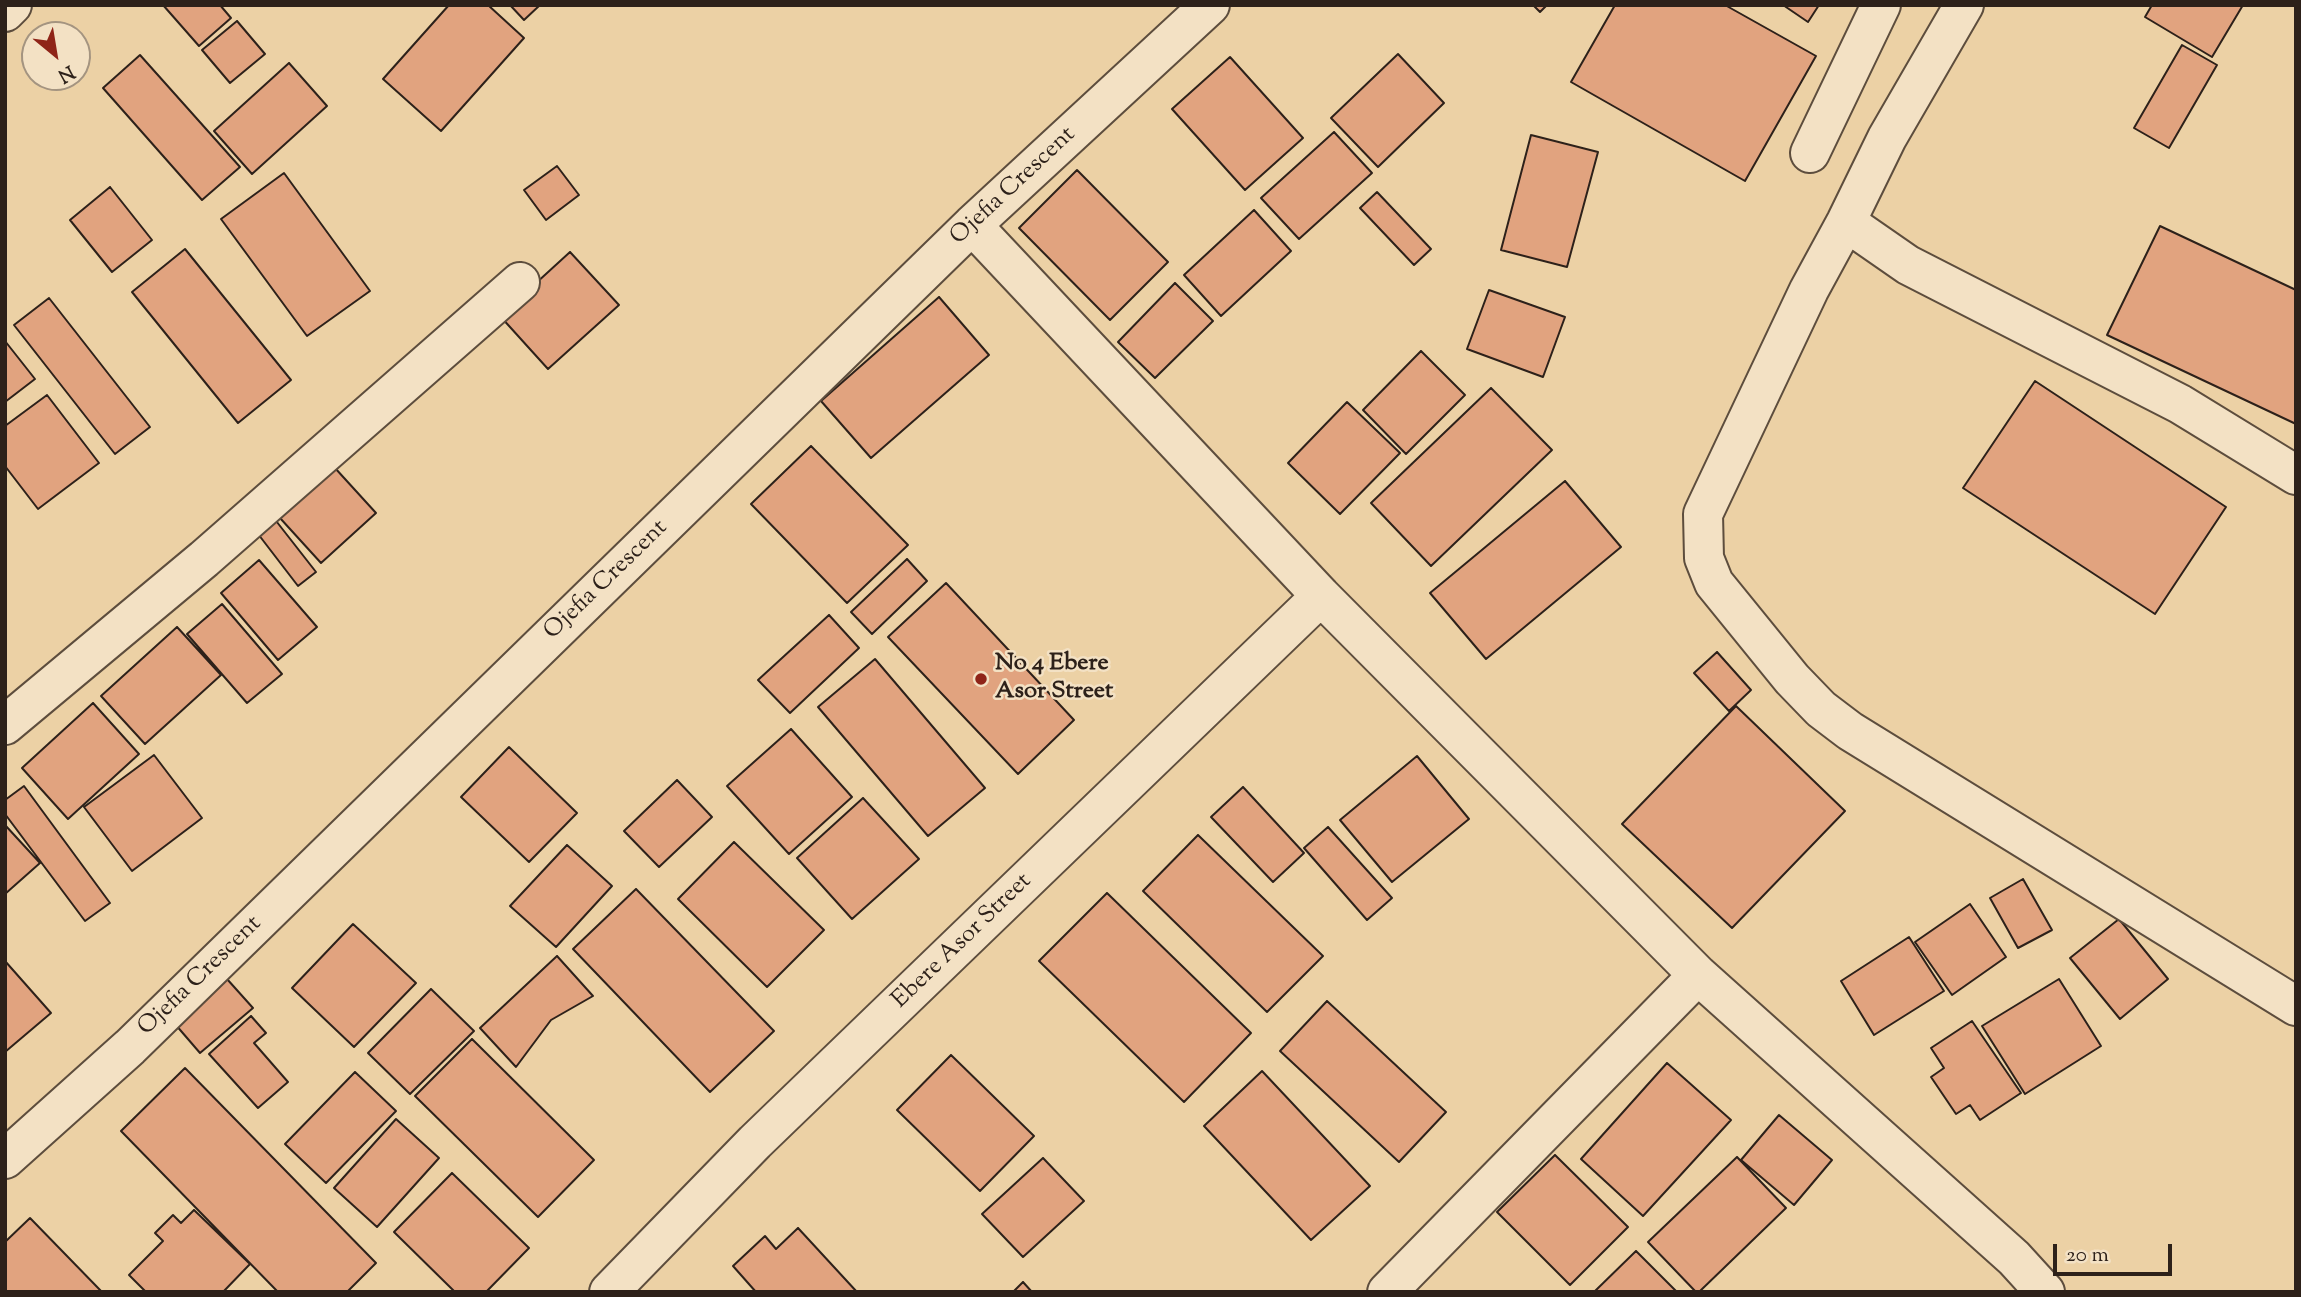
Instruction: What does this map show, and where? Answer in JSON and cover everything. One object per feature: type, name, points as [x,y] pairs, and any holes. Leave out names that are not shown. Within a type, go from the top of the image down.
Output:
[{"type":"street","points":[[5,12],[12,5]]},
{"type":"street","name":"Ojefia Crescent","points":[[5,1158],[130,1047],[972,225],[1210,5]]},
{"type":"street","points":[[1810,153],[1881,5]]},
{"type":"street","points":[[1964,5],[1887,138],[1809,290],[1703,514],[1704,558],[1714,583],[1792,679],[1821,709],[1850,732],[2296,1006]]},
{"type":"street","points":[[1846,222],[1909,265],[2180,404],[2296,475]]},
{"type":"street","points":[[972,225],[1321,596],[1698,975],[2014,1258],[2045,1292]]},
{"type":"street","points":[[5,725],[204,559],[520,282]]},
{"type":"street","name":"Ebere Asor Street","points":[[609,1292],[765,1133],[1321,596]]},
{"type":"street","points":[[1387,1292],[1698,975]]},
{"type":"building","points":[[163,5],[220,5],[231,18],[199,46]]},
{"type":"building","points":[[449,5],[488,5],[524,38],[441,131],[383,79]]},
{"type":"building","points":[[510,5],[540,5],[524,20]]},
{"type":"building","points":[[1533,5],[1547,5],[1540,12]]},
{"type":"building","points":[[1615,5],[1725,5],[1816,56],[1745,181],[1571,82]]},
{"type":"building","points":[[1783,5],[1819,5],[1808,22]]},
{"type":"building","points":[[2152,5],[2243,5],[2212,57],[2145,17]]},
{"type":"building","points":[[237,21],[265,54],[230,83],[202,50]]},
{"type":"building","points":[[2182,45],[2217,65],[2169,148],[2134,128]]},
{"type":"building","points":[[1398,54],[1444,103],[1378,167],[1331,118]]},
{"type":"building","points":[[140,55],[240,167],[202,200],[103,88]]},
{"type":"building","points":[[1230,57],[1303,138],[1245,190],[1172,109]]},
{"type":"building","points":[[289,63],[327,106],[252,174],[214,131]]},
{"type":"building","points":[[1334,132],[1372,173],[1299,239],[1261,198]]},
{"type":"building","points":[[1531,135],[1598,152],[1567,267],[1501,250]]},
{"type":"building","points":[[557,166],[579,195],[546,220],[524,190]]},
{"type":"building","points":[[1077,170],[1168,262],[1110,320],[1019,228]]},
{"type":"building","points":[[284,173],[370,291],[307,336],[221,219]]},
{"type":"building","points":[[110,187],[152,240],[112,272],[70,220]]},
{"type":"building","points":[[1377,192],[1431,249],[1414,265],[1360,208]]},
{"type":"building","points":[[1254,210],[1291,251],[1221,316],[1184,275]]},
{"type":"building","points":[[2160,226],[2296,290],[2296,424],[2107,335]]},
{"type":"building","points":[[185,249],[291,380],[238,423],[132,292]]},
{"type":"building","points":[[570,252],[619,305],[548,369],[500,316]]},
{"type":"building","points":[[1175,283],[1213,321],[1155,378],[1118,342]]},
{"type":"building","points":[[1489,290],[1565,317],[1543,377],[1467,349]]},
{"type":"building","points":[[939,297],[989,355],[871,458],[821,401]]},
{"type":"building","points":[[49,298],[150,427],[115,454],[14,325]]},
{"type":"building","points":[[5,341],[35,379],[5,402]]},
{"type":"building","points":[[1421,351],[1465,395],[1406,454],[1363,410]]},
{"type":"building","points":[[2035,381],[2226,507],[2155,614],[1963,488]]},
{"type":"building","points":[[1491,388],[1552,450],[1431,566],[1371,503]]},
{"type":"building","points":[[47,395],[99,463],[38,509],[5,466],[5,426]]},
{"type":"building","points":[[1347,402],[1400,453],[1340,514],[1288,463]]},
{"type":"building","points":[[811,446],[908,545],[847,603],[751,504]]},
{"type":"building","points":[[335,468],[376,513],[321,563],[280,518]]},
{"type":"building","points":[[1565,481],[1621,547],[1486,659],[1430,593]]},
{"type":"building","points":[[273,517],[316,572],[298,586],[255,530]]},
{"type":"building","points":[[907,559],[927,581],[872,634],[851,612]]},
{"type":"building","points":[[259,560],[317,627],[278,660],[221,593]]},
{"type":"building","name":"No 4 Ebere Asor Street","points":[[946,583],[1074,720],[1018,774],[888,637]]},
{"type":"building","points":[[222,604],[282,674],[247,703],[187,634]]},
{"type":"building","points":[[829,615],[859,648],[790,713],[758,680]]},
{"type":"building","points":[[177,627],[221,675],[145,744],[101,696]]},
{"type":"building","points":[[1717,652],[1751,690],[1729,711],[1694,673]]},
{"type":"building","points":[[875,659],[985,788],[928,836],[818,707]]},
{"type":"building","points":[[93,703],[139,754],[68,819],[22,768]]},
{"type":"building","points":[[1736,706],[1845,811],[1732,928],[1622,824]]},
{"type":"building","points":[[791,729],[852,797],[789,854],[727,786]]},
{"type":"building","points":[[509,747],[577,813],[529,862],[461,797]]},
{"type":"building","points":[[154,755],[202,818],[132,871],[84,807]]},
{"type":"building","points":[[1417,756],[1469,819],[1392,882],[1340,820]]},
{"type":"building","points":[[677,780],[712,817],[659,867],[624,831]]},
{"type":"building","points":[[24,786],[110,903],[85,921],[5,814],[5,800]]},
{"type":"building","points":[[1243,787],[1304,853],[1273,882],[1211,817]]},
{"type":"building","points":[[863,798],[919,859],[852,919],[797,858]]},
{"type":"building","points":[[5,825],[40,863],[5,894]]},
{"type":"building","points":[[1328,827],[1392,898],[1367,920],[1304,848]]},
{"type":"building","points":[[1198,835],[1323,956],[1267,1012],[1143,891]]},
{"type":"building","points":[[734,842],[824,930],[767,987],[678,899]]},
{"type":"building","points":[[567,845],[612,886],[556,947],[510,906]]},
{"type":"building","points":[[2023,879],[2052,930],[2018,948],[1990,898]]},
{"type":"building","points":[[636,889],[774,1031],[710,1092],[573,949]]},
{"type":"building","points":[[1107,893],[1251,1033],[1184,1102],[1039,961]]},
{"type":"building","points":[[1970,904],[2006,957],[1952,995],[1915,942]]},
{"type":"building","points":[[2119,919],[2168,979],[2120,1019],[2070,958]]},
{"type":"building","points":[[353,924],[416,983],[354,1047],[292,988]]},
{"type":"building","points":[[1909,937],[1944,991],[1874,1035],[1841,981]]},
{"type":"building","points":[[557,956],[593,996],[551,1020],[516,1067],[480,1028]]},
{"type":"building","points":[[5,961],[51,1013],[5,1052]]},
{"type":"building","points":[[227,979],[253,1008],[200,1053],[175,1024]]},
{"type":"building","points":[[2059,979],[2101,1046],[2025,1094],[1982,1026]]},
{"type":"building","points":[[431,989],[474,1031],[410,1094],[368,1053]]},
{"type":"building","points":[[1327,1001],[1446,1112],[1399,1162],[1280,1051]]},
{"type":"building","points":[[251,1016],[266,1033],[254,1043],[288,1082],[258,1108],[209,1054]]},
{"type":"building","points":[[1972,1021],[2021,1093],[1980,1120],[1970,1105],[1956,1114],[1931,1077],[1944,1068],[1931,1048]]},
{"type":"building","points":[[472,1039],[594,1160],[538,1217],[415,1096]]},
{"type":"building","points":[[951,1055],[1034,1136],[980,1191],[897,1110]]},
{"type":"building","points":[[1667,1063],[1731,1120],[1643,1216],[1581,1159]]},
{"type":"building","points":[[185,1068],[376,1263],[347,1292],[278,1292],[121,1131]]},
{"type":"building","points":[[1262,1071],[1370,1186],[1311,1240],[1204,1126]]},
{"type":"building","points":[[355,1072],[396,1111],[326,1183],[285,1144]]},
{"type":"building","points":[[1779,1115],[1832,1160],[1794,1205],[1741,1160]]},
{"type":"building","points":[[396,1119],[439,1158],[377,1227],[334,1188]]},
{"type":"building","points":[[1555,1155],[1628,1227],[1570,1285],[1497,1212]]},
{"type":"building","points":[[1737,1157],[1786,1208],[1696,1292],[1648,1242]]},
{"type":"building","points":[[1043,1158],[1084,1201],[1023,1257],[982,1214]]},
{"type":"building","points":[[452,1173],[529,1248],[486,1292],[455,1292],[394,1232]]},
{"type":"building","points":[[194,1210],[250,1264],[223,1292],[146,1292],[129,1275],[163,1241],[155,1233],[173,1215],[181,1223]]},
{"type":"building","points":[[30,1218],[102,1292],[5,1292],[5,1242]]},
{"type":"building","points":[[798,1228],[857,1292],[756,1292],[733,1266],[765,1236],[776,1249]]},
{"type":"building","points":[[1636,1251],[1677,1292],[1594,1292]]},
{"type":"building","points":[[1023,1282],[1032,1292],[1013,1292]]},
{"type":"place","name":"No 4 Ebere Asor Street","points":[[981,679]]}]
